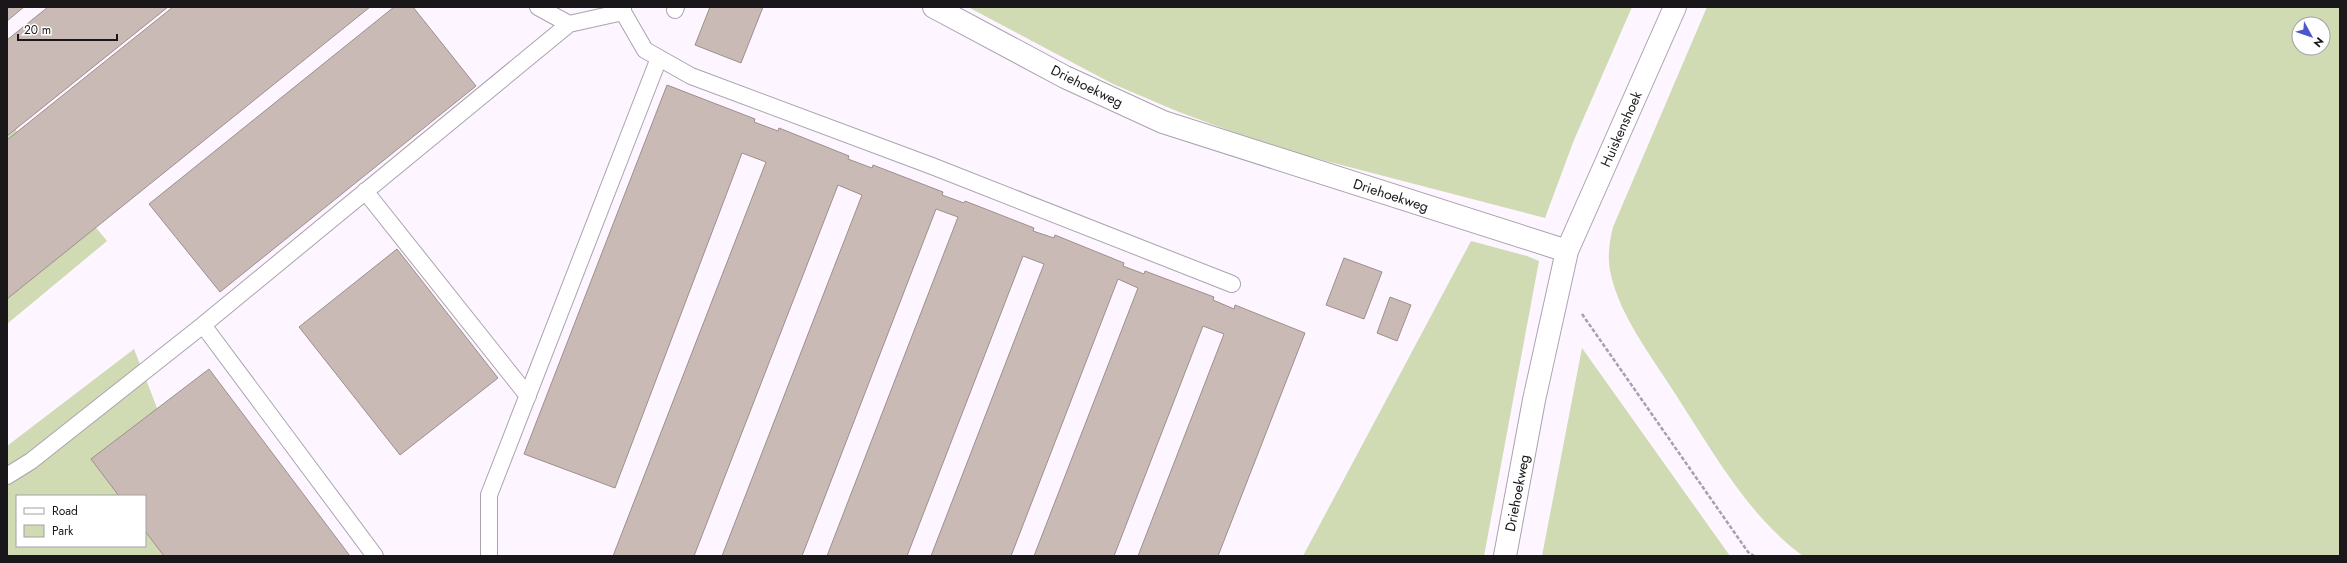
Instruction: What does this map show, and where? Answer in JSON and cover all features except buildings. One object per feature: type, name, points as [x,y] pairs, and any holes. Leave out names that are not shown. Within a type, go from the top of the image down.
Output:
[{"type":"street","name":"Driehoekweg","points":[[934,7],[1065,77],[1163,122],[1567,251],[1534,400],[1505,556]]},
{"type":"street","name":"Huiskenshoek","points":[[1567,251],[1675,7]]},
{"type":"lane","points":[[538,7],[569,24]]},
{"type":"lane","points":[[7,476],[31,461],[203,325],[569,24],[623,10],[645,50],[691,76],[939,169],[1232,284]]},
{"type":"lane","points":[[489,556],[489,495],[659,58]]},
{"type":"lane","points":[[365,191],[528,396]]},
{"type":"lane","points":[[203,325],[375,556]]},
{"type":"path","points":[[1578,308],[1748,552],[1754,556]]},
{"type":"green space","points":[[968,7],[1632,7],[1574,140],[1545,218],[1276,148],[1179,112],[1113,84]]},
{"type":"green space","points":[[1707,7],[2340,7],[2340,556],[1803,556],[1783,540],[1765,521],[1732,480],[1638,336],[1629,321],[1615,290],[1609,263],[1610,239],[1613,227]]},
{"type":"green space","points":[[7,119],[107,241],[7,324]]},
{"type":"green space","points":[[1471,241],[1527,256],[1539,261],[1484,556],[1303,556]]},
{"type":"green space","points":[[1582,348],[1730,556],[1542,556]]},
{"type":"green space","points":[[134,349],[215,556],[7,556],[7,446]]}]
